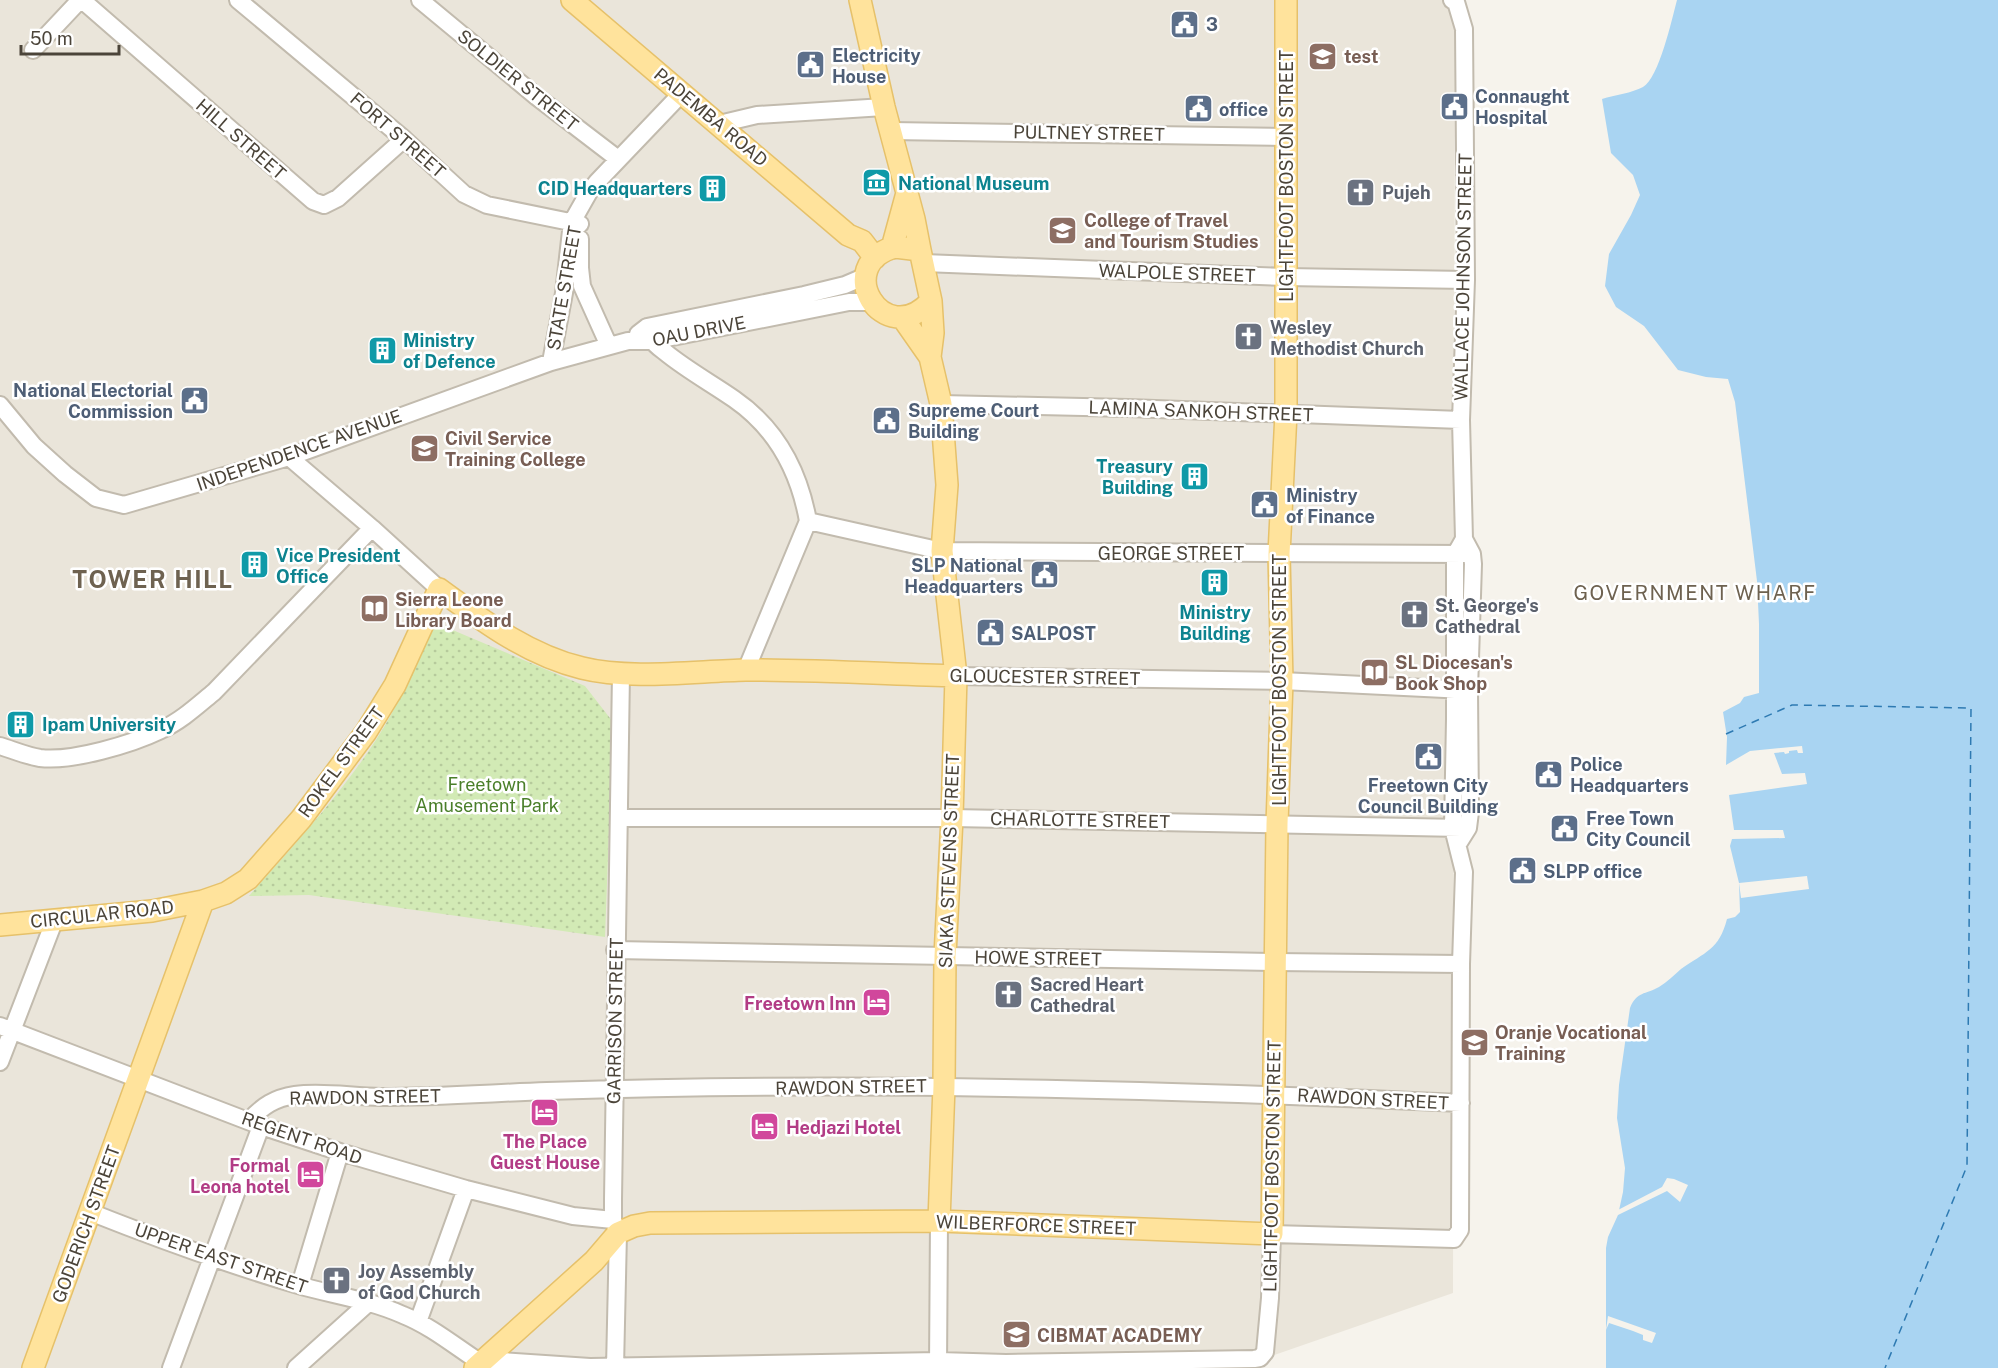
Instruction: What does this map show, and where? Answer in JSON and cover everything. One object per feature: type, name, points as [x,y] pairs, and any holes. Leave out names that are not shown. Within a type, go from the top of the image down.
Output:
[{"type":"main road","name":"PADEMBA ROAD","points":[[572,0],[848,235],[870,234],[879,258]]},
{"type":"main road","points":[[860,0],[884,107],[908,193],[932,301],[922,312],[902,317],[880,310],[871,302],[865,285],[908,193]]},
{"type":"main road","name":"LIGHTFOOT BOSTON STREET","points":[[1272,1234],[1277,824],[1282,681],[1280,554],[1286,413],[1286,0]]},
{"type":"main road","points":[[879,258],[902,247],[922,256]]},
{"type":"main road","name":"SIAKA STEVENS STREET","points":[[932,301],[933,333],[930,357],[941,404],[947,485],[942,551],[957,676],[945,956],[944,1086],[939,1221]]},
{"type":"main road","name":"SIAKA STEVENS STREET","points":[[902,317],[930,357]]},
{"type":"main road","name":"GLOUCESTER STREET","points":[[439,589],[499,632],[544,655],[582,669],[621,673],[746,670],[957,676]]},
{"type":"main road","name":"ROKEL STREET","points":[[203,901],[226,893],[248,879],[334,778],[395,685],[439,589]]},
{"type":"main road","name":"CIRCULAR ROAD","points":[[0,925],[152,911],[203,901]]},
{"type":"main road","name":"GODERICH STREET","points":[[33,1368],[203,901]]},
{"type":"main road","name":"WILBERFORCE STREET","points":[[616,1226],[650,1223],[939,1221],[1272,1234]]},
{"type":"main road","points":[[481,1364],[594,1261],[616,1226]]},
{"type":"street","points":[[33,50],[81,0]]},
{"type":"street","name":"HILL STREET","points":[[81,0],[313,201],[324,205],[338,198],[404,139]]},
{"type":"street","name":"FORT STREET","points":[[238,0],[404,139],[464,194],[487,205],[577,220]]},
{"type":"street","name":"SOLDIER STREET","points":[[420,0],[537,97],[618,159]]},
{"type":"street","name":"WALLACE JOHNSON STREET","points":[[1452,0],[1456,2],[1461,15],[1464,45],[1466,280],[1461,420],[1464,549],[1461,691],[1470,784],[1460,834],[1464,872],[1461,964],[1460,1230],[1454,1239]]},
{"type":"street","name":"STATE STREET","points":[[551,362],[577,220],[589,192],[682,93]]},
{"type":"street","points":[[719,124],[757,115],[884,107]]},
{"type":"street","name":"PULTNEY STREET","points":[[891,131],[1287,137]]},
{"type":"street","name":"STATE STREET","points":[[577,220],[582,286],[609,346]]},
{"type":"street","name":"WALPOLE STREET","points":[[922,256],[1286,277],[1466,280]]},
{"type":"street","name":"OAU DRIVE","points":[[628,341],[845,285],[879,258]]},
{"type":"street","name":"OAU DRIVE","points":[[650,334],[849,302],[871,302]]},
{"type":"street","points":[[650,334],[677,363],[757,416],[772,433],[797,478],[808,520],[746,670]]},
{"type":"street","name":"INDEPENDENCE AVENUE","points":[[0,405],[34,446],[65,474],[96,498],[124,506],[290,457],[551,362],[628,341]]},
{"type":"street","name":"LAMINA SANKOH STREET","points":[[941,404],[1461,420]]},
{"type":"street","points":[[290,457],[439,589]]},
{"type":"street","name":"GEORGE STREET","points":[[808,520],[942,551],[1280,554],[1464,549]]},
{"type":"street","points":[[0,746],[39,758],[61,758],[128,742],[162,730],[214,692],[372,528]]},
{"type":"street","name":"GARRISON STREET","points":[[615,1368],[615,950],[621,673]]},
{"type":"street","name":"GLOUCESTER STREET","points":[[957,676],[1282,681],[1461,691]]},
{"type":"street","name":"CHARLOTTE STREET","points":[[619,818],[952,818],[1277,824],[1460,834]]},
{"type":"street","points":[[0,1062],[5,1028],[55,919]]},
{"type":"street","name":"HOWE STREET","points":[[615,950],[1461,964]]},
{"type":"street","name":"REGENT ROAD","points":[[5,1028],[255,1124],[340,1152],[466,1189],[616,1226]]},
{"type":"street","name":"RAWDON STREET","points":[[255,1124],[261,1108],[274,1100],[297,1095],[383,1097],[614,1089],[944,1086],[1273,1094],[1461,1103]]},
{"type":"street","points":[[171,1368],[212,1258],[255,1124]]},
{"type":"street","points":[[300,1285],[340,1152]]},
{"type":"street","points":[[418,1322],[466,1189]]},
{"type":"street","name":"UPPER EAST STREET","points":[[90,1212],[212,1258],[401,1314],[418,1322],[481,1364]]},
{"type":"street","name":"SIAKA STEVENS STREET","points":[[939,1221],[939,1364]]},
{"type":"street","name":"WILBERFORCE STREET","points":[[1272,1234],[1454,1239]]},
{"type":"street","name":"LIGHTFOOT BOSTON STREET","points":[[939,1364],[1260,1358],[1265,1352],[1272,1234]]},
{"type":"street","points":[[296,1368],[367,1304]]},
{"type":"street","points":[[481,1364],[615,1368],[939,1364]]},
{"type":"shaded area","points":[[0,0],[1455,0],[1453,1293],[1237,1368],[0,1368]]},
{"type":"green space","name":"Freetown Amusement Park","points":[[429,620],[585,686],[613,722],[605,937],[309,895],[249,896],[344,785],[378,738],[403,690]]},
{"type":"water","points":[[1677,0],[1998,0],[1998,1368],[1606,1368],[1606,1248],[1608,1237],[1618,1215],[1623,1192],[1625,1168],[1617,1118],[1619,1085],[1630,1008],[1639,996],[1659,987],[1710,949],[1720,938],[1727,919],[1735,917],[1740,912],[1739,883],[1730,846],[1732,839],[1785,838],[1783,830],[1734,830],[1729,795],[1807,784],[1805,773],[1782,774],[1774,753],[1784,752],[1785,754],[1797,750],[1798,753],[1803,753],[1802,746],[1750,751],[1726,765],[1727,737],[1723,712],[1740,703],[1744,697],[1759,693],[1757,581],[1735,402],[1728,379],[1706,377],[1678,370],[1644,326],[1616,307],[1605,286],[1609,254],[1640,195],[1633,175],[1611,153],[1602,99],[1639,89],[1649,81],[1664,47]]},
{"type":"pier","points":[[1807,876],[1809,889],[1741,898],[1739,883]]},
{"type":"pier","points":[[1667,1178],[1688,1185],[1680,1202],[1667,1191],[1618,1215],[1618,1210],[1662,1187]]},
{"type":"pier","points":[[1608,1316],[1656,1333],[1652,1343],[1643,1340],[1643,1335],[1609,1323],[1606,1330]]},
{"type":"ferry route","points":[[1726,734],[1792,705],[1971,708],[1967,1166],[1885,1368]]},
{"type":"place","name":"3","points":[[1185,24]]},
{"type":"place","name":"test","points":[[1323,56]]},
{"type":"place","name":"Electricity House","points":[[811,65]]},
{"type":"place","name":"Connaught Hospital","points":[[1454,106]]},
{"type":"place","name":"office","points":[[1198,109]]},
{"type":"place","name":"National Museum","points":[[877,183]]},
{"type":"place","name":"CID Headquarters","points":[[713,188]]},
{"type":"place","name":"Pujeh","points":[[1361,192]]},
{"type":"place","name":"College of Travel and Tourism Studies","points":[[1063,230]]},
{"type":"place","name":"Wesley Methodist Church","points":[[1249,337]]},
{"type":"place","name":"Ministry of Defence","points":[[382,350]]},
{"type":"place","name":"National Electorial Commission","points":[[194,400]]},
{"type":"place","name":"Supreme Court Building","points":[[887,420]]},
{"type":"place","name":"Civil Service Training College","points":[[424,448]]},
{"type":"place","name":"Treasury Building","points":[[1194,476]]},
{"type":"place","name":"Ministry of Finance","points":[[1265,505]]},
{"type":"place","name":"Vice President Office","points":[[255,565]]},
{"type":"place","name":"SLP National Headquarters","points":[[1044,575]]},
{"type":"place","name":"Ministry Building","points":[[1215,583]]},
{"type":"place","name":"Sierra Leone Library Board","points":[[374,609]]},
{"type":"place","name":"St. George's Cathedral","points":[[1414,615]]},
{"type":"place","name":"SALPOST","points":[[990,633]]},
{"type":"place","name":"SL Diocesan's Book Shop","points":[[1374,672]]},
{"type":"place","name":"Ipam University","points":[[21,724]]},
{"type":"place","name":"Freetown City Council Building","points":[[1428,756]]},
{"type":"place","name":"Police Headquarters","points":[[1549,774]]},
{"type":"place","name":"Free Town City Council","points":[[1565,828]]},
{"type":"place","name":"SLPP office","points":[[1522,871]]},
{"type":"place","name":"Sacred Heart Cathedral","points":[[1009,994]]},
{"type":"place","name":"Freetown Inn","points":[[877,1003]]},
{"type":"place","name":"Oranje Vocational Training","points":[[1474,1042]]},
{"type":"place","name":"The Place Guest House","points":[[545,1112]]},
{"type":"place","name":"Hedjazi Hotel","points":[[765,1127]]},
{"type":"place","name":"Formal Leona hotel","points":[[311,1175]]},
{"type":"place","name":"Joy Assembly of God Church","points":[[337,1281]]},
{"type":"place","name":"CIBMAT ACADEMY","points":[[1016,1335]]},
{"type":"district","name":"TOWER HILL","points":[[153,579]]},
{"type":"district","name":"GOVERNMENT WHARF","points":[[1695,593]]}]
